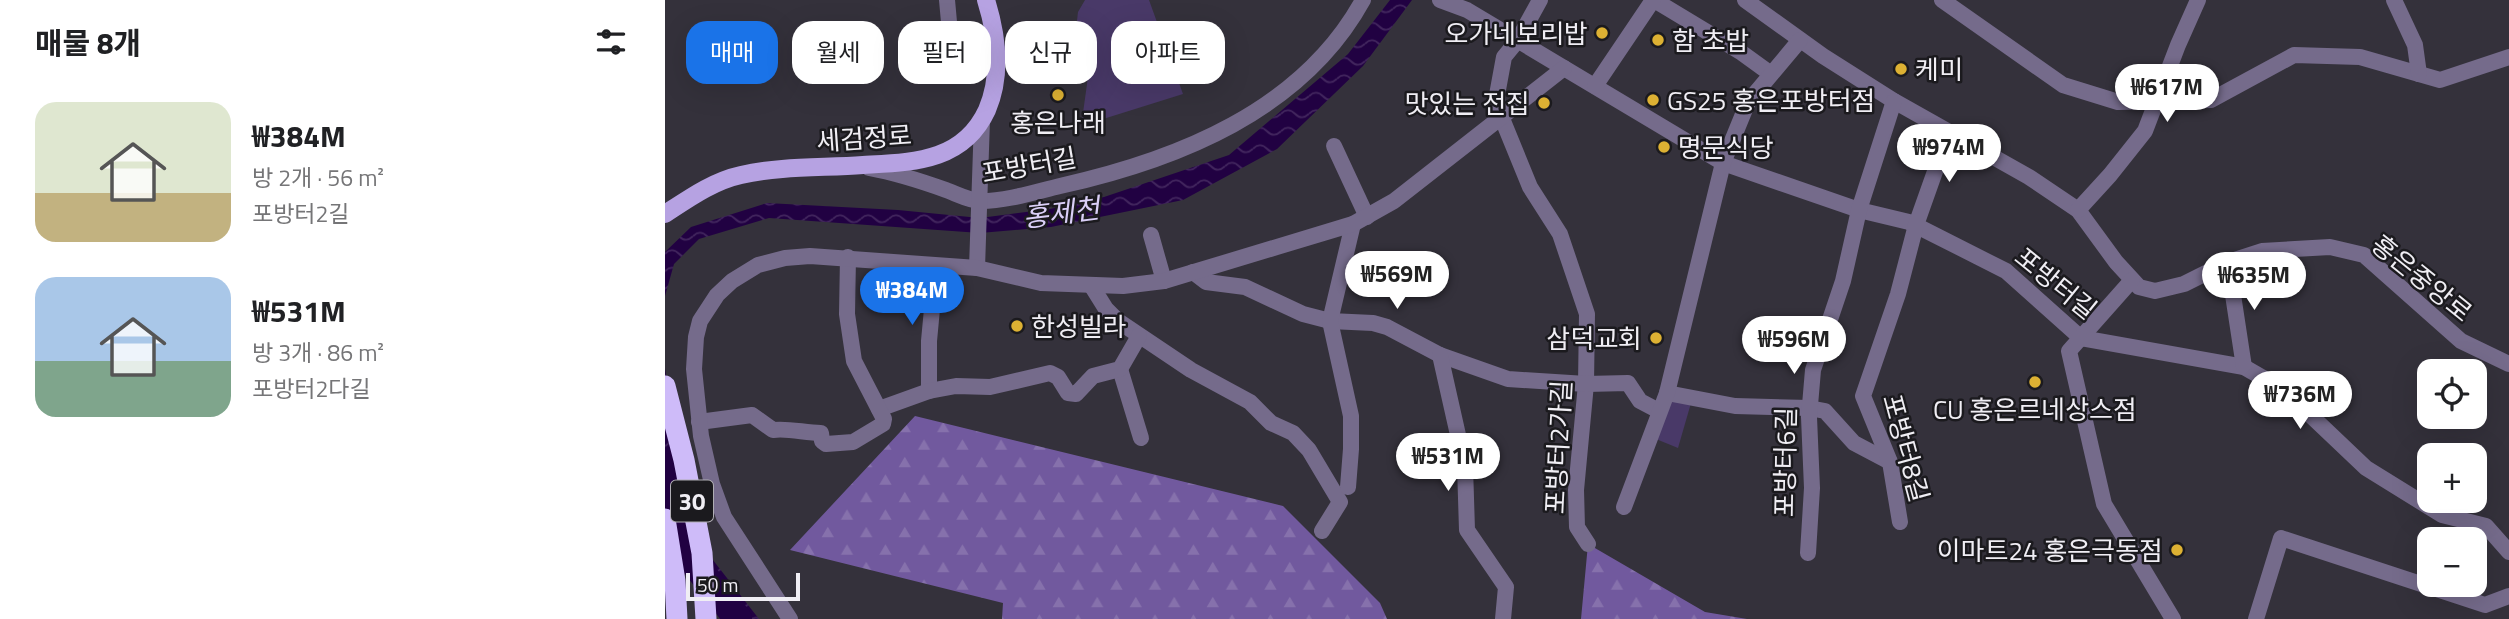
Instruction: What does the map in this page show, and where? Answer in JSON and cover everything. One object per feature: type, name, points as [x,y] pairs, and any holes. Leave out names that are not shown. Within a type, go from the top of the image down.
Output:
[{"type":"highway","name":"30","points":[[665,386],[684,460],[702,553],[706,619]]},
{"type":"highway","name":"30","points":[[665,519],[678,619]]},
{"type":"main road","name":"세검정로","points":[[665,214],[719,182],[740,175],[918,162],[961,143],[976,129],[991,100],[997,60],[992,18],[986,0]]},
{"type":"main road","points":[[665,598],[678,619]]},
{"type":"street","points":[[947,0],[949,21]]},
{"type":"street","name":"포방터길","points":[[853,166],[891,172],[980,203],[1123,171],[1194,145],[1253,115],[1294,85],[1349,25],[1363,0]]},
{"type":"street","name":"포방터길","points":[[1440,0],[1467,10],[1723,163],[1859,210],[1916,225],[2006,271],[2081,338],[2243,367],[2284,390],[2365,468],[2442,515],[2486,526],[2509,552]]},
{"type":"street","points":[[1501,116],[1497,95],[1504,57],[1540,0]]},
{"type":"street","points":[[1595,86],[1654,0],[1742,53],[1771,74]]},
{"type":"street","points":[[1745,0],[1800,40],[1894,101],[2029,177],[2078,210],[2132,280],[2069,351],[2104,504],[2173,619]]},
{"type":"street","points":[[1942,0],[2063,85],[2118,102],[2211,100],[2294,55],[2360,57],[2440,80],[2509,57]]},
{"type":"street","points":[[2078,210],[2145,131],[2198,0]]},
{"type":"street","points":[[2394,0],[2415,45],[2419,74]]},
{"type":"street","points":[[1624,507],[1667,393],[1723,163],[1748,102],[1800,40]]},
{"type":"street","points":[[790,619],[724,517],[712,484],[699,422],[694,376],[696,337],[700,321],[717,295],[732,281],[758,265],[785,258],[810,256],[936,265],[977,260],[1041,283],[1123,286],[1164,281],[1360,220],[1394,201],[1564,68]]},
{"type":"street","points":[[1859,210],[1894,101]]},
{"type":"street","name":"포방터2가길","points":[[1501,116],[1530,187],[1560,234],[1587,314],[1586,384],[1576,490],[1577,527],[1588,544]]},
{"type":"street","points":[[977,260],[982,120]]},
{"type":"street","points":[[1916,225],[1948,132]]},
{"type":"street","points":[[1334,146],[1360,220],[1330,321],[1351,416],[1348,487]]},
{"type":"street","name":"포방터6길","points":[[1808,553],[1812,488],[1809,408],[1813,370],[1843,281],[1859,210]]},
{"type":"street","name":"포방터8길","points":[[1901,522],[1890,462],[1863,396],[1898,294],[1916,225]]},
{"type":"street","points":[[1151,235],[1164,281]]},
{"type":"street","name":"홍은중앙로","points":[[2132,280],[2139,287],[2155,291],[2184,284],[2228,262],[2262,251],[2330,247],[2364,255],[2461,341],[2509,364]]},
{"type":"street","points":[[699,422],[748,415],[758,418],[772,430],[821,433],[824,443],[849,443],[883,424],[884,419],[854,361],[847,314],[848,257]]},
{"type":"street","points":[[2228,262],[2243,367]]},
{"type":"street","points":[[929,391],[930,329],[936,265]]},
{"type":"street","points":[[1193,272],[1206,282],[1245,287],[1303,314],[1330,321],[1373,323],[1387,327],[1440,355],[1508,379],[1586,384],[1628,383],[1640,401],[1660,411]]},
{"type":"street","points":[[1091,285],[1106,309],[1118,321],[1191,370],[1250,402],[1271,423],[1293,433],[1309,450],[1340,502],[1322,531]]},
{"type":"street","points":[[879,409],[929,391],[956,386],[990,387],[1050,373],[1058,377],[1069,393],[1076,394],[1093,376],[1120,369],[1139,336]]},
{"type":"street","points":[[1440,355],[1465,466],[1467,530],[1506,587],[1503,619]]},
{"type":"street","points":[[1120,369],[1141,438]]},
{"type":"street","points":[[1667,393],[1735,406],[1809,408],[1825,411],[1854,443],[1890,462]]},
{"type":"street","points":[[2256,619],[2281,538],[2485,605],[2509,596]]},
{"type":"shaded area","points":[[1085,0],[1149,0],[1157,21],[1111,21],[1111,84],[1179,84],[1183,94],[1084,125],[1082,120],[1087,84],[1097,84],[1097,21],[1077,21],[1078,12]]},
{"type":"shaded area","points":[[1670,399],[1691,403],[1678,448],[1656,439]]},
{"type":"green space","points":[[915,416],[1283,506],[1380,603],[1387,619],[1002,619],[1003,603],[790,550]]},
{"type":"green space","points":[[1588,544],[1705,612],[1747,619],[1581,619]]},
{"type":"water","name":"홍제천","points":[[1390,0],[1412,0],[1363,66],[1277,149],[1183,200],[1051,227],[980,233],[769,218],[699,239],[674,264],[665,296],[665,252],[691,227],[767,203],[898,210],[980,218],[1050,209],[1104,197],[1229,155],[1348,54]]},
{"type":"water","points":[[665,368],[674,441],[709,555],[759,619],[738,619],[691,559],[665,467]]},
{"type":"waterway","name":"홍제천","points":[[665,467],[691,559],[738,619]]},
{"type":"place","name":"오가네보리밥","points":[[1602,33]]},
{"type":"place","name":"함 초밥","points":[[1658,40]]},
{"type":"place","name":"케미","points":[[1901,69]]},
{"type":"place","name":"홍은나래","points":[[1058,95]]},
{"type":"place","name":"GS25 홍은포방터점","points":[[1653,100]]},
{"type":"place","name":"맛있는 전집","points":[[1544,103]]},
{"type":"place","name":"명문식당","points":[[1664,147]]},
{"type":"place","name":"한성빌라","points":[[1017,326]]},
{"type":"place","name":"삼덕교회","points":[[1656,338]]},
{"type":"place","name":"CU 홍은르네상스점","points":[[2035,382]]},
{"type":"place","name":"이마트24 홍은극동점","points":[[2177,550]]}]
